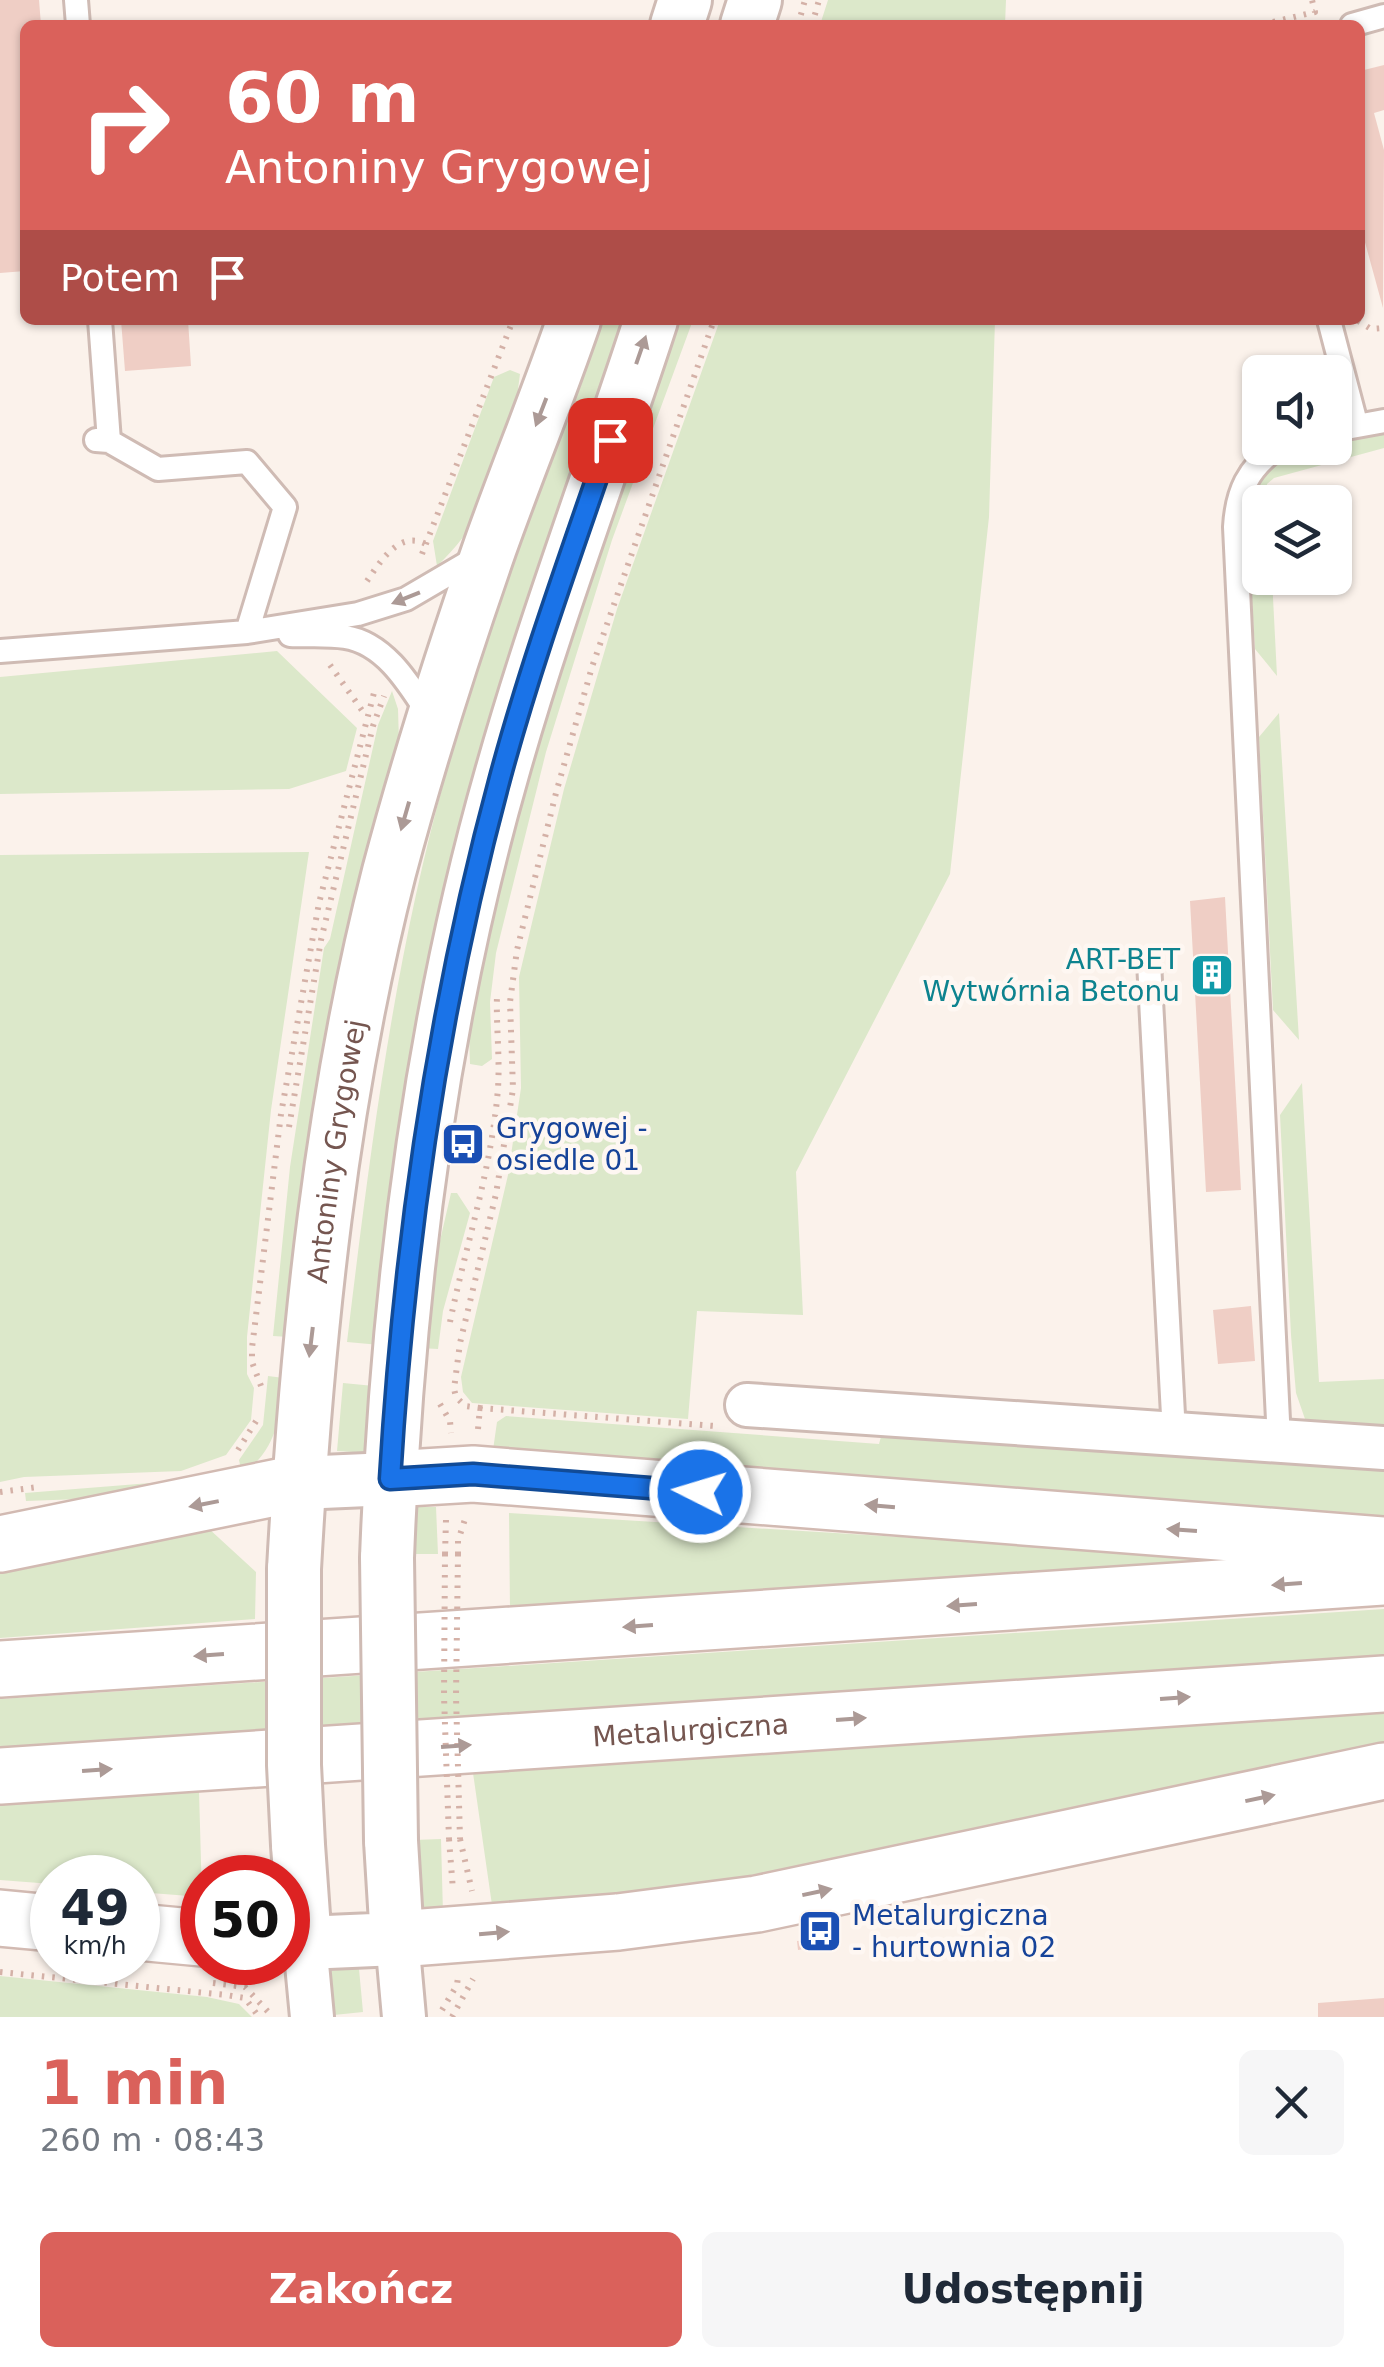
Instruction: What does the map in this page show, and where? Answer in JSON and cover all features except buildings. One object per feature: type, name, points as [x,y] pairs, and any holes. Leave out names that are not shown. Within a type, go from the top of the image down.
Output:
[{"type":"main road","points":[[390,1479],[473,1474],[1384,1546]]},
{"type":"main road","points":[[0,1544],[299,1483]]},
{"type":"main road","points":[[0,1668],[1384,1577]]},
{"type":"main road","name":"Metalurgiczna","points":[[0,1776],[1384,1684]]},
{"type":"main road","points":[[397,1939],[601,1924],[757,1904],[1384,1771]]},
{"type":"main road","points":[[0,1918],[30,1921]]},
{"type":"street","name":"Antoniny Grygowej","points":[[298,1855],[294,1569],[299,1483],[324,1230],[363,992],[389,875],[434,723],[490,548],[572,325]]},
{"type":"street","points":[[404,2017],[391,1841],[387,1558],[408,1262],[430,1100],[470,902],[501,776],[553,607],[650,325]]},
{"type":"street","points":[[747,1404],[1384,1448]]},
{"type":"street","points":[[299,1483],[390,1479]]},
{"type":"street","points":[[310,1942],[397,1939]]},
{"type":"street","name":"Antoniny Grygowej","points":[[305,1985],[312,2017]]},
{"type":"lane","points":[[100,325],[102,440],[158,470],[247,462],[285,507],[246,632]]},
{"type":"lane","points":[[1330,325],[1335,355]]},
{"type":"lane","points":[[1352,426],[1384,421]]},
{"type":"lane","points":[[1257,465],[1241,489],[1235,526],[1279,1441]]},
{"type":"lane","points":[[0,652],[246,632],[343,616],[406,599],[490,548]]},
{"type":"lane","points":[[246,632],[347,636],[370,646],[410,685],[434,723]]},
{"type":"lane","points":[[1149,962],[1174,1434]]},
{"type":"path","points":[[1281,20],[1315,12],[1312,0]]},
{"type":"path","points":[[406,599],[511,325]]},
{"type":"path","points":[[457,1369],[496,1194],[513,1088],[512,978],[552,810],[610,612],[712,325]]},
{"type":"path","points":[[343,616],[390,552],[404,541],[418,539],[426,544]]},
{"type":"path","points":[[308,636],[373,726]]},
{"type":"path","points":[[260,1399],[261,1380],[254,1372],[252,1348],[281,1114],[312,942],[366,715],[385,658]]},
{"type":"path","points":[[446,1337],[482,1194],[491,1141],[498,1089],[498,978]]},
{"type":"path","points":[[252,1348],[265,1350]]},
{"type":"path","points":[[233,1455],[252,1432],[258,1417]]},
{"type":"path","points":[[446,1506],[444,1696],[454,1908]]},
{"type":"path","points":[[468,1508],[458,1540],[456,1696],[460,1839],[476,1907]]},
{"type":"path","points":[[0,1972],[244,1998],[259,2017]]},
{"type":"green space","points":[[828,0],[1006,0],[1005,20],[822,20]]},
{"type":"green space","points":[[595,325],[622,325],[533,582],[455,865],[380,1345],[347,1342],[386,1056],[412,914],[446,774],[518,546]]},
{"type":"green space","points":[[672,325],[691,325],[612,540],[546,752],[496,953],[490,1002],[492,1059],[482,1066],[470,1064],[468,1002],[511,810]]},
{"type":"green space","points":[[718,325],[995,325],[989,517],[950,874],[796,1172],[803,1315],[697,1311],[688,1419],[472,1403],[463,1392],[461,1377],[508,1175],[521,1088],[519,977],[564,789],[617,609]]},
{"type":"green space","points":[[510,370],[520,374],[505,454],[472,524],[437,566],[433,541],[494,377]]},
{"type":"green space","points":[[1384,430],[1384,448],[1352,457],[1352,438]]},
{"type":"green space","points":[[1277,465],[1322,465],[1274,478],[1267,485],[1252,485]]},
{"type":"green space","points":[[1252,595],[1273,595],[1277,676],[1255,649]]},
{"type":"green space","points":[[277,651],[357,728],[346,771],[289,789],[0,794],[0,677]]},
{"type":"green space","points":[[392,691],[398,709],[399,742],[370,843],[289,1337],[273,1336],[290,1167],[324,948],[330,939],[378,725]]},
{"type":"green space","points":[[1279,713],[1299,1040],[1273,1010],[1259,737]]},
{"type":"green space","points":[[309,852],[271,1110],[247,1337],[247,1374],[254,1388],[251,1420],[226,1455],[181,1471],[24,1477],[0,1482],[0,855]]},
{"type":"green space","points":[[1302,1083],[1319,1382],[1384,1379],[1384,1428],[1318,1424],[1305,1419],[1296,1393],[1280,1115]]},
{"type":"green space","points":[[451,1193],[457,1193],[470,1213],[443,1311],[438,1349],[420,1348],[422,1319]]},
{"type":"green space","points":[[268,1376],[284,1378],[275,1432],[263,1454],[242,1474],[239,1460],[263,1425]]},
{"type":"green space","points":[[343,1383],[374,1386],[369,1453],[337,1451]]},
{"type":"green space","points":[[506,1416],[879,1444],[882,1433],[1384,1470],[1384,1530],[493,1450],[497,1422]]},
{"type":"green space","points":[[206,1475],[107,1498],[26,1501],[25,1493],[163,1482]]},
{"type":"green space","points":[[412,1507],[436,1507],[438,1554],[412,1554]]},
{"type":"green space","points":[[509,1513],[1289,1561],[510,1610]]},
{"type":"green space","points":[[207,1527],[256,1572],[255,1619],[0,1638],[0,1564]]},
{"type":"green space","points":[[1384,1609],[1384,1665],[0,1758],[0,1699]]},
{"type":"green space","points":[[1384,1706],[1384,1752],[722,1884],[492,1905],[472,1766]]},
{"type":"green space","points":[[199,1791],[201,1855],[180,1855],[180,1895],[160,1894],[160,1855],[30,1855],[30,1882],[0,1880],[0,1803]]},
{"type":"green space","points":[[441,1839],[443,1914],[416,1914],[414,1840]]},
{"type":"green space","points":[[356,1968],[363,2012],[334,2015],[329,1971]]},
{"type":"green space","points":[[0,1976],[30,1979],[30,1985],[89,1985],[207,1997],[239,2004],[252,2017],[0,2017]]},
{"type":"place","name":"ART-BET Wytwórnia Betonu","points":[[1212,975]]},
{"type":"place","name":"Grygowej - osiedle 01","points":[[463,1144]]},
{"type":"place","name":"Metalurgiczna - hurtownia 02","points":[[820,1931]]},
{"type":"route","points":[[610,440],[501,776],[446,1015],[408,1262],[390,1479],[473,1474],[700,1492]]}]
